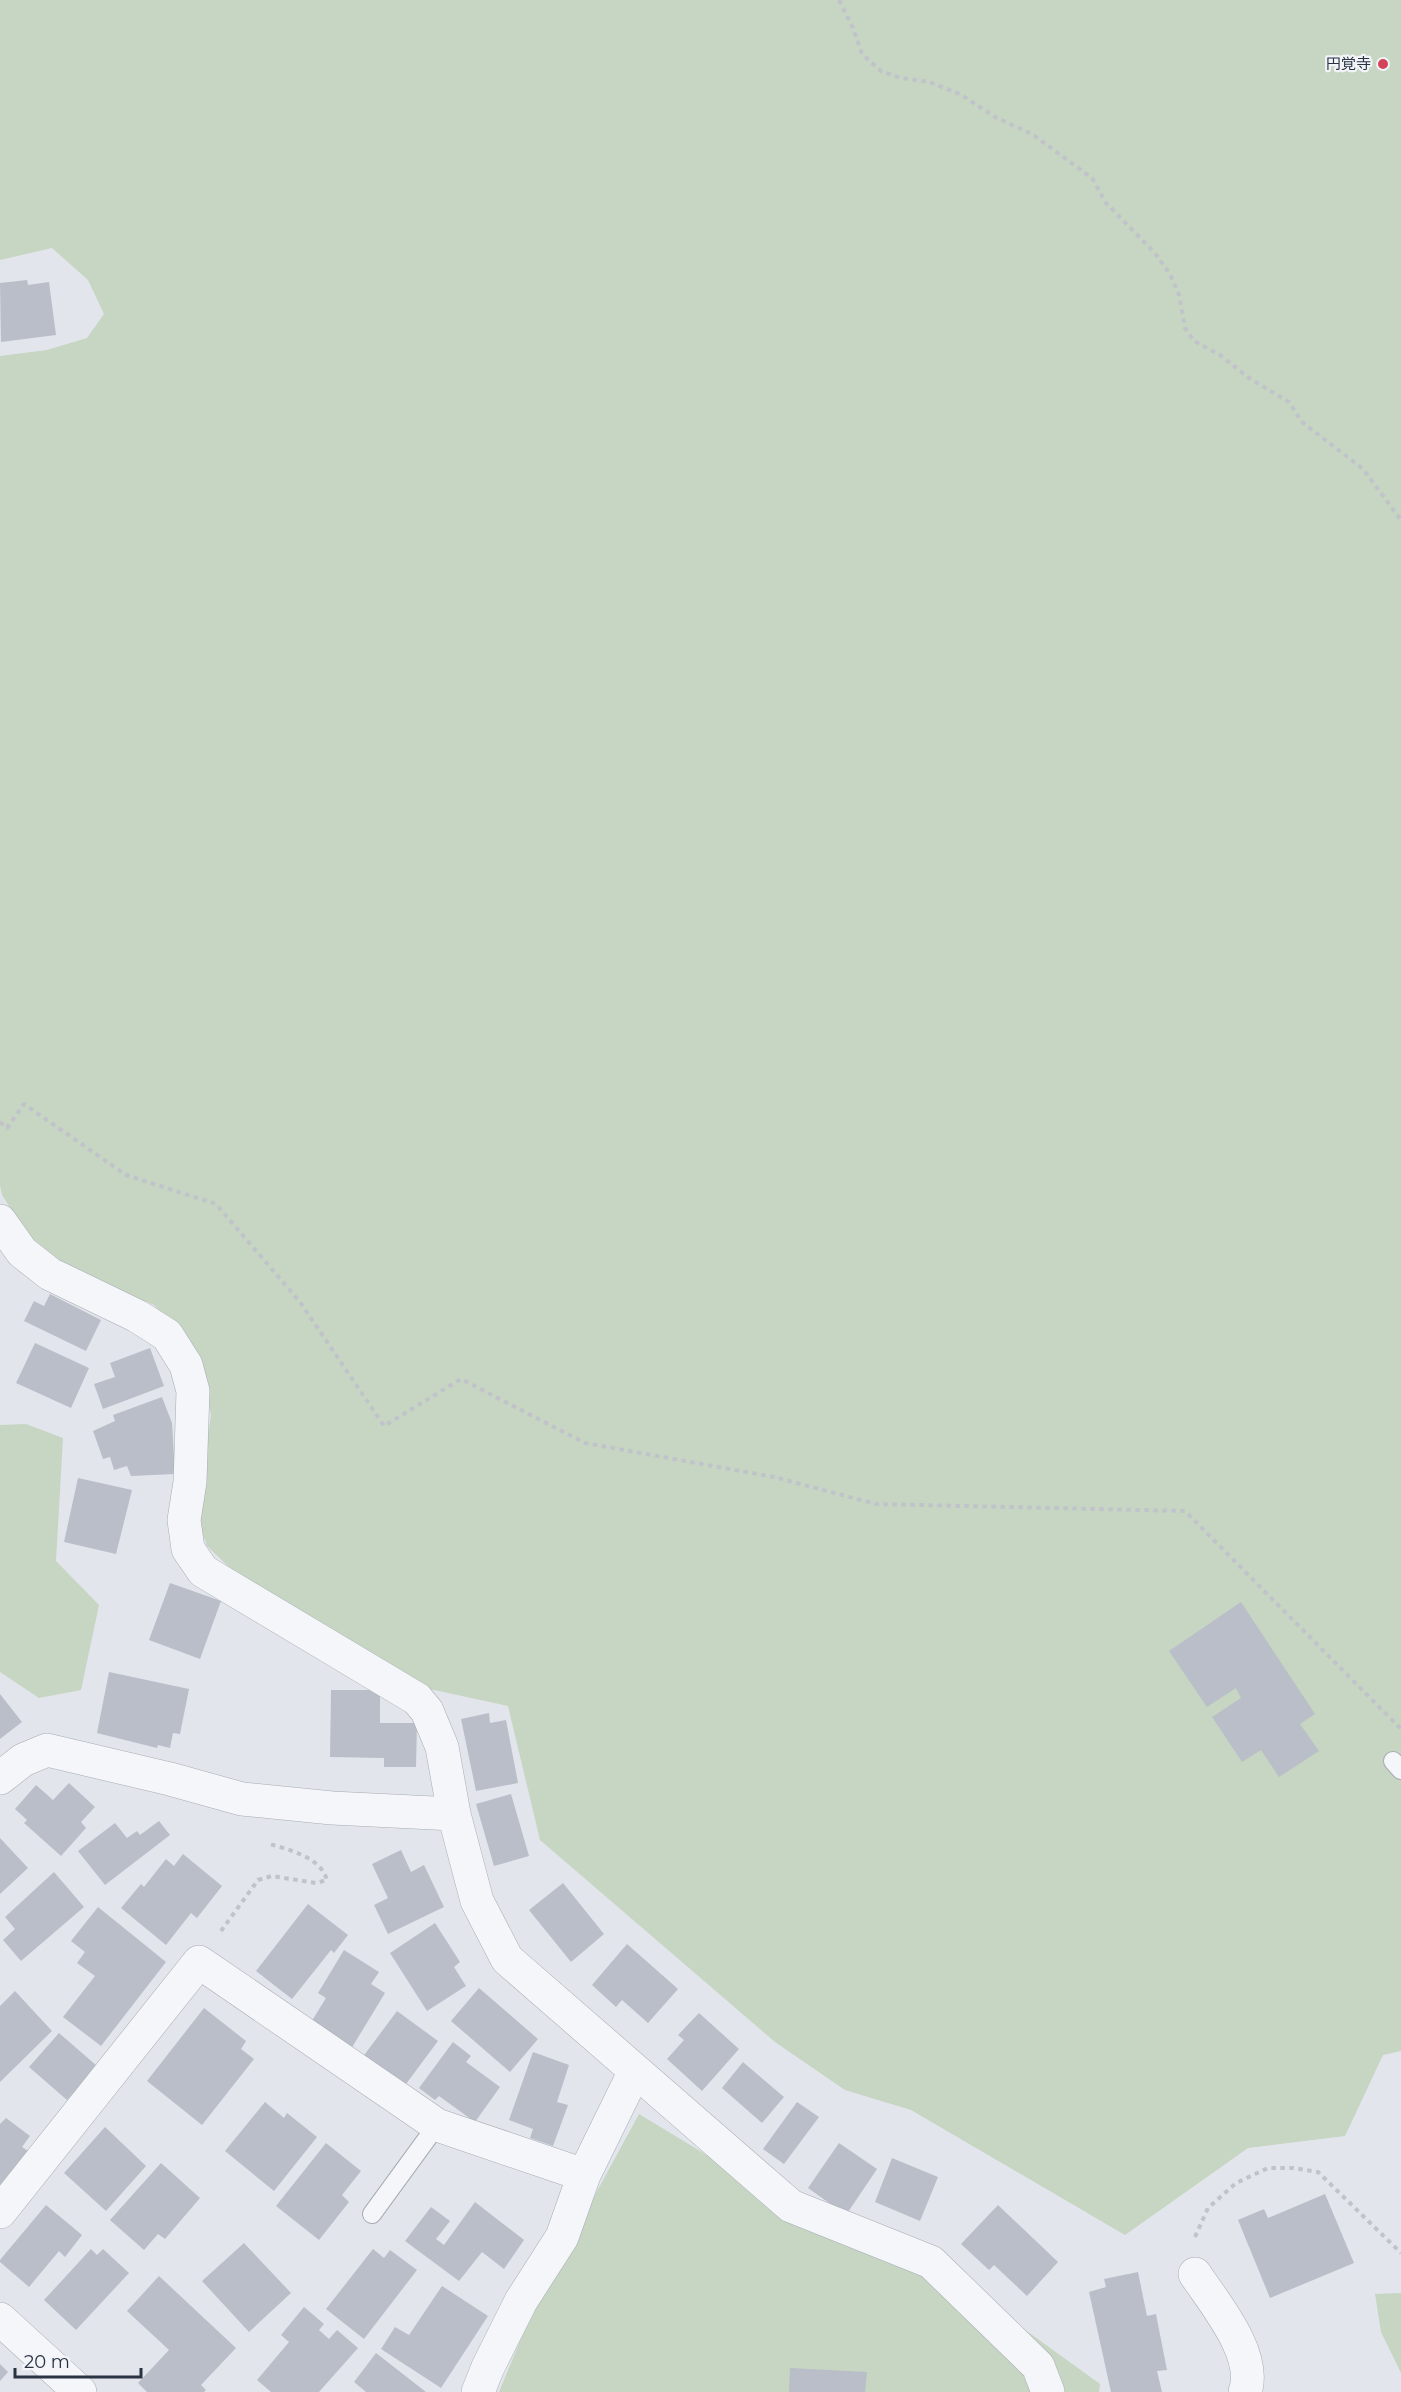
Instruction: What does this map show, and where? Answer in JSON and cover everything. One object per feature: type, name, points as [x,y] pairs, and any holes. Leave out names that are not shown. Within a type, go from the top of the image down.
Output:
[{"type":"street","points":[[0,1221],[22,1252],[50,1274],[137,1316],[167,1335],[186,1365],[193,1391],[190,1482],[184,1520],[188,1549],[203,1571],[417,1699],[427,1711],[442,1747],[454,1814],[477,1902],[507,1959],[791,2206],[931,2262],[1038,2366],[1048,2392]]},
{"type":"street","points":[[0,1778],[23,1760],[47,1750],[170,1779],[242,1799],[332,1808],[454,1814]]},
{"type":"street","points":[[0,2212],[199,1962],[437,2125],[584,2175]]},
{"type":"street","points":[[478,2392],[521,2301],[562,2237],[584,2175],[635,2071]]},
{"type":"street","points":[[1196,2274],[1242,2347],[1248,2382],[1245,2392]]},
{"type":"street","points":[[0,2319],[80,2392]]},
{"type":"lane","points":[[372,2214],[437,2125]]},
{"type":"path","points":[[839,0],[853,28],[862,54],[881,71],[901,78],[929,82],[960,94],[995,117],[1032,134],[1092,178],[1106,202],[1154,252],[1170,274],[1179,296],[1185,328],[1194,341],[1220,355],[1249,378],[1289,402],[1302,422],[1363,469],[1401,520]]},
{"type":"path","points":[[0,1122],[7,1128],[24,1104],[126,1175],[216,1204],[300,1302],[384,1426],[461,1379],[585,1443],[774,1477],[876,1504],[1185,1511],[1401,1729]]},
{"type":"path","points":[[199,1962],[258,1880],[272,1876],[316,1883],[327,1880],[324,1871],[314,1861],[257,1840]]},
{"type":"path","points":[[1196,2274],[1193,2242],[1208,2208],[1236,2183],[1268,2168],[1293,2168],[1318,2172],[1401,2253]]},
{"type":"green space","points":[[0,0],[1401,0],[1401,2051],[1383,2055],[1345,2136],[1248,2148],[1125,2235],[911,2110],[845,2090],[775,2042],[540,1840],[508,1706],[425,1688],[232,1570],[207,1546],[199,1523],[201,1486],[211,1415],[199,1354],[154,1305],[69,1269],[27,1234],[2,1195],[0,1185],[0,356],[47,350],[87,338],[104,314],[88,280],[52,248],[0,260]]},
{"type":"green space","points":[[26,1424],[63,1438],[56,1561],[99,1605],[81,1690],[39,1698],[0,1672],[0,1425]]},
{"type":"green space","points":[[639,2114],[791,2206],[931,2262],[1100,2384],[1099,2392],[499,2392],[534,2307]]},
{"type":"green space","points":[[1401,2293],[1401,2373],[1381,2332],[1375,2294]]},
{"type":"building","points":[[27,280],[28,285],[49,282],[56,335],[1,342],[0,283]]},
{"type":"building","points":[[50,1294],[101,1320],[86,1351],[24,1321],[34,1301],[44,1306]]},
{"type":"building","points":[[35,1343],[89,1368],[71,1408],[16,1383]]},
{"type":"building","points":[[150,1348],[164,1386],[103,1409],[94,1384],[115,1377],[110,1363]]},
{"type":"building","points":[[162,1397],[172,1423],[175,1474],[131,1476],[127,1466],[114,1470],[110,1457],[103,1459],[93,1431],[115,1421],[113,1415]]},
{"type":"building","points":[[78,1478],[132,1490],[116,1554],[64,1542]]},
{"type":"building","points":[[170,1583],[221,1601],[200,1659],[149,1640]]},
{"type":"building","points":[[1241,1602],[1315,1714],[1300,1724],[1319,1751],[1279,1777],[1261,1750],[1242,1762],[1212,1717],[1241,1698],[1236,1688],[1207,1707],[1169,1651]]},
{"type":"building","points":[[109,1672],[189,1689],[180,1734],[173,1733],[170,1748],[158,1745],[157,1748],[97,1733]]},
{"type":"building","points":[[331,1690],[380,1690],[380,1723],[417,1723],[416,1767],[384,1767],[384,1758],[330,1757]]},
{"type":"building","points":[[0,1694],[22,1722],[0,1739]]},
{"type":"building","points":[[489,1713],[490,1723],[506,1720],[518,1783],[476,1791],[461,1719]]},
{"type":"building","points":[[69,1783],[95,1807],[81,1822],[86,1828],[61,1856],[24,1823],[27,1820],[15,1809],[36,1785],[53,1800]]},
{"type":"building","points":[[511,1794],[529,1856],[494,1866],[476,1804]]},
{"type":"building","points":[[159,1821],[170,1835],[105,1885],[78,1851],[115,1823],[127,1838],[137,1831],[140,1835]]},
{"type":"building","points":[[0,1838],[28,1868],[0,1894]]},
{"type":"building","points":[[401,1850],[411,1872],[424,1865],[444,1907],[388,1934],[374,1905],[388,1898],[372,1864]]},
{"type":"building","points":[[183,1854],[222,1886],[197,1918],[191,1913],[166,1945],[121,1908],[141,1884],[144,1887],[166,1859],[174,1866]]},
{"type":"building","points":[[54,1872],[84,1907],[21,1961],[3,1940],[15,1929],[5,1917]]},
{"type":"building","points":[[563,1883],[604,1934],[571,1962],[529,1910]]},
{"type":"building","points":[[308,1904],[348,1935],[334,1953],[331,1950],[292,1999],[256,1971]]},
{"type":"building","points":[[98,1907],[166,1962],[101,2046],[63,2017],[95,1976],[77,1963],[85,1952],[71,1941]]},
{"type":"building","points":[[435,1923],[460,1962],[454,1967],[466,1986],[427,2011],[390,1953]]},
{"type":"building","points":[[627,1944],[678,1989],[648,2023],[622,2000],[616,2007],[592,1985]]},
{"type":"building","points":[[344,1950],[379,1972],[371,1984],[385,1993],[351,2049],[310,2024],[326,1998],[318,1993]]},
{"type":"building","points":[[479,1988],[538,2039],[510,2072],[451,2021]]},
{"type":"building","points":[[15,1991],[52,2031],[0,2082],[0,2006]]},
{"type":"building","points":[[204,2008],[246,2041],[241,2049],[254,2059],[202,2125],[147,2081]]},
{"type":"building","points":[[397,2011],[438,2041],[403,2088],[362,2058]]},
{"type":"building","points":[[699,2013],[739,2049],[702,2091],[667,2059],[684,2040],[678,2035]]},
{"type":"building","points":[[59,2033],[97,2066],[67,2100],[29,2067]]},
{"type":"building","points":[[453,2042],[471,2056],[466,2062],[500,2087],[475,2122],[439,2096],[435,2100],[419,2088]]},
{"type":"building","points":[[533,2052],[569,2065],[557,2102],[568,2105],[553,2146],[530,2138],[533,2129],[509,2120]]},
{"type":"building","points":[[743,2062],[784,2097],[762,2123],[722,2088]]},
{"type":"building","points":[[265,2102],[284,2118],[287,2113],[317,2137],[274,2191],[225,2151]]},
{"type":"building","points":[[797,2102],[819,2117],[784,2164],[763,2149]]},
{"type":"building","points":[[6,2118],[30,2136],[22,2147],[28,2151],[0,2188],[0,2124]]},
{"type":"building","points":[[105,2127],[146,2166],[106,2211],[64,2173]]},
{"type":"building","points":[[326,2143],[361,2171],[342,2195],[349,2202],[319,2240],[276,2206]]},
{"type":"building","points":[[839,2143],[877,2169],[846,2215],[808,2188]]},
{"type":"building","points":[[892,2158],[938,2177],[920,2221],[875,2202]]},
{"type":"building","points":[[161,2163],[200,2198],[165,2239],[158,2234],[144,2250],[110,2220]]},
{"type":"building","points":[[1325,2194],[1354,2263],[1270,2298],[1238,2220],[1264,2209],[1268,2218]]},
{"type":"building","points":[[475,2202],[524,2240],[504,2269],[482,2252],[459,2281],[405,2241],[431,2207],[450,2221],[436,2239],[444,2245]]},
{"type":"building","points":[[46,2205],[82,2235],[65,2257],[59,2251],[29,2287],[0,2260]]},
{"type":"building","points":[[998,2205],[1058,2262],[1027,2296],[994,2265],[989,2270],[961,2244]]},
{"type":"building","points":[[244,2243],[291,2293],[249,2332],[202,2281]]},
{"type":"building","points":[[91,2249],[97,2255],[103,2249],[129,2273],[76,2330],[44,2300]]},
{"type":"building","points":[[373,2249],[384,2258],[390,2250],[417,2270],[364,2339],[326,2309]]},
{"type":"building","points":[[1138,2272],[1147,2316],[1156,2314],[1167,2370],[1157,2371],[1162,2392],[1111,2392],[1089,2292],[1106,2287],[1104,2279]]},
{"type":"building","points":[[159,2276],[236,2348],[201,2385],[206,2390],[204,2392],[147,2392],[138,2383],[169,2350],[127,2311]]},
{"type":"building","points":[[442,2286],[488,2316],[441,2388],[381,2349],[395,2327],[409,2335]]},
{"type":"building","points":[[304,2307],[324,2324],[319,2330],[329,2339],[337,2330],[358,2348],[319,2392],[271,2392],[257,2380],[289,2342],[281,2335]]},
{"type":"building","points":[[376,2353],[426,2392],[366,2392],[354,2382]]},
{"type":"building","points":[[0,2364],[8,2372],[0,2381]]},
{"type":"building","points":[[790,2368],[867,2372],[865,2392],[789,2392]]},
{"type":"place","name":"円覚寺","points":[[1383,64]]}]
